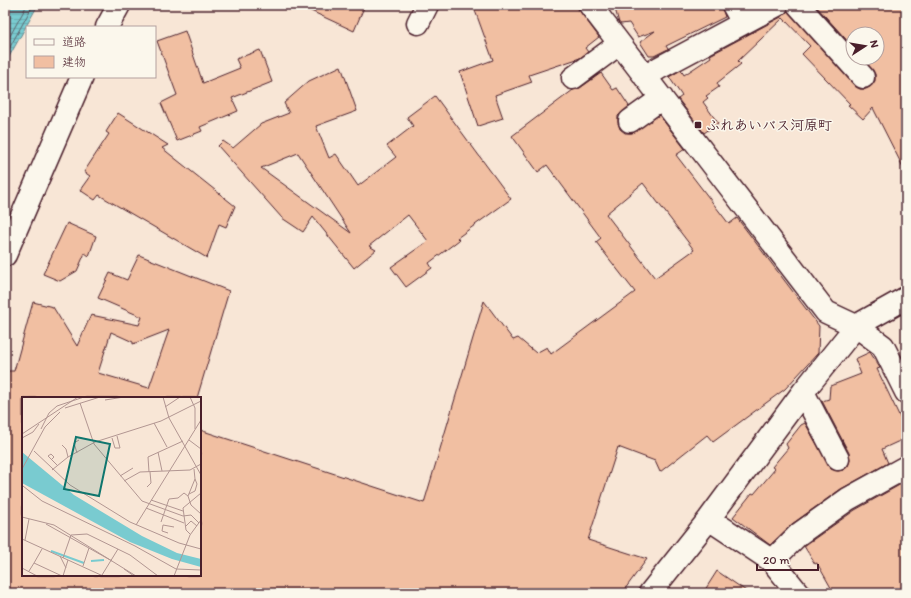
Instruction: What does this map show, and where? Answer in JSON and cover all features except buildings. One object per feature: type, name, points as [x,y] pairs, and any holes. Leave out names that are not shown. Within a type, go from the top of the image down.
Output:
[{"type":"street","points":[[108,26],[119,5]]},
{"type":"street","points":[[590,5],[826,312],[856,326],[883,346],[906,392]]},
{"type":"street","points":[[646,77],[738,14],[777,5]]},
{"type":"street","points":[[798,5],[833,30],[863,77]]},
{"type":"street","points":[[572,78],[619,44]]},
{"type":"street","points":[[5,255],[82,78]]},
{"type":"street","points":[[630,121],[662,98]]},
{"type":"street","points":[[650,593],[709,520],[803,392],[856,326],[906,298]]},
{"type":"street","points":[[803,392],[838,459]]},
{"type":"street","points":[[772,561],[799,534],[848,499],[906,467]]},
{"type":"street","points":[[709,520],[772,561],[798,593]]},
{"type":"water","points":[[5,5],[38,5],[26,26],[5,64]]},
{"type":"place","name":"ふれあいバス河原町","points":[[698,125]]}]
